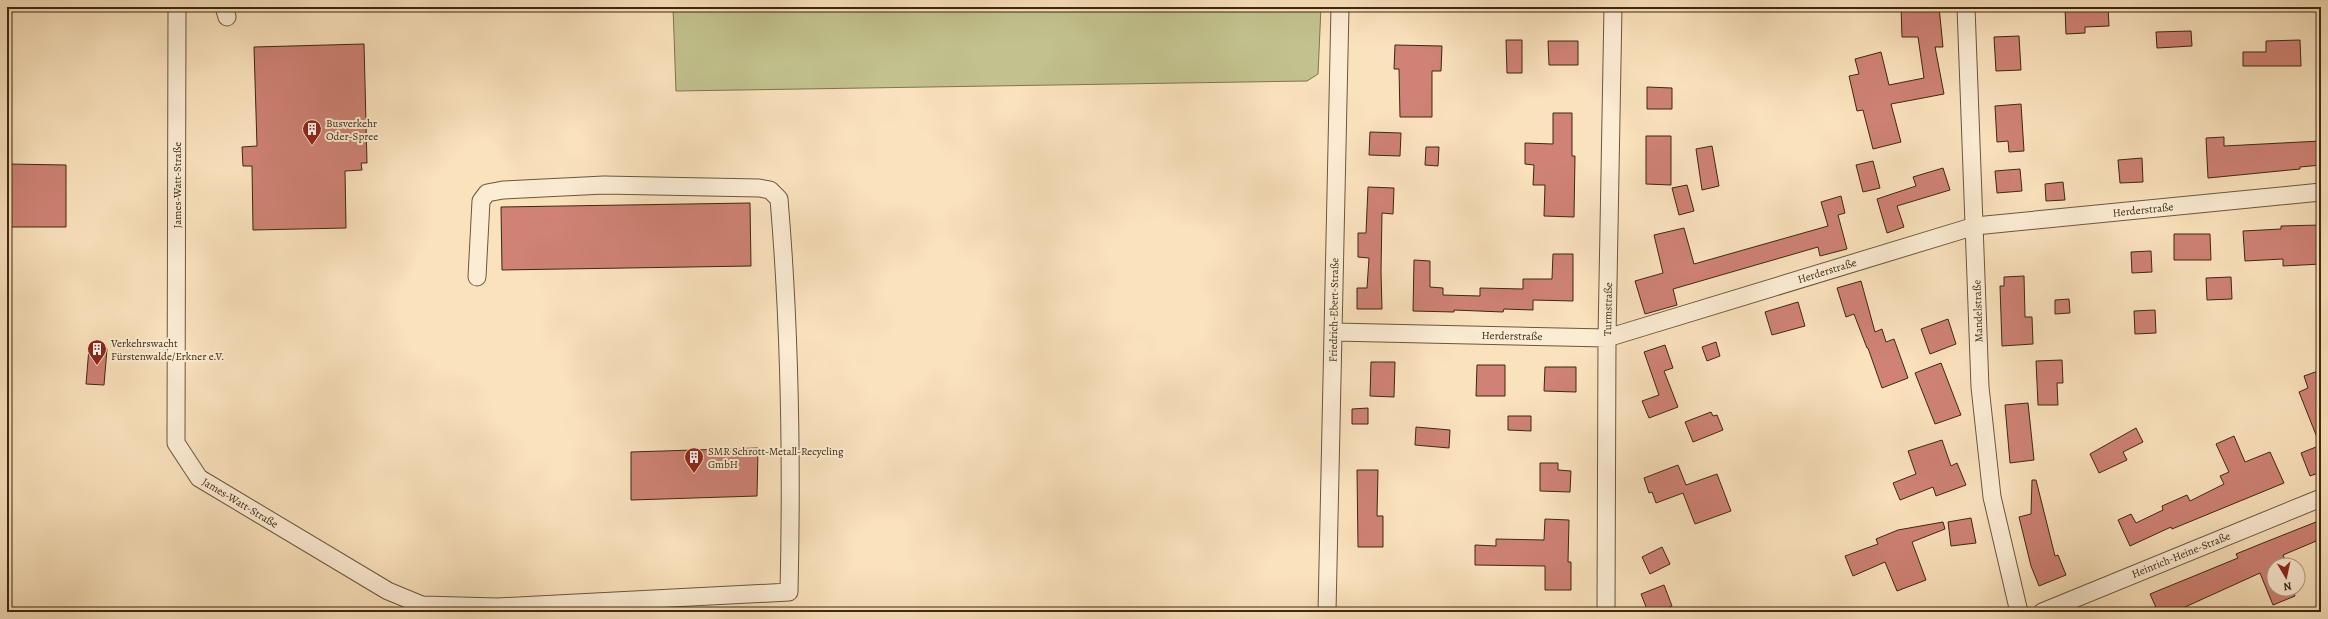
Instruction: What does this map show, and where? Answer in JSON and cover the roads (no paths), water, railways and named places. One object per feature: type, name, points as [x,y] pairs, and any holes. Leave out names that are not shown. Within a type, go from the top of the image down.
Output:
[{"type":"street","name":"James-Watt-Straße","points":[[177,7],[176,443],[198,478],[388,591],[422,605],[473,609],[789,592],[791,516],[789,418],[784,254],[779,199],[770,190],[760,188],[604,185],[503,190],[487,193],[481,201],[477,277]]},
{"type":"street","name":"Friedrich-Ebert-Straße","points":[[1327,612],[1340,7]]},
{"type":"street","name":"Turmstraße","points":[[1606,612],[1607,338],[1613,7]]},
{"type":"street","name":"Mandelstraße","points":[[1966,7],[1980,387],[1992,497],[2019,612]]},
{"type":"street","name":"Herderstraße","points":[[1334,332],[1607,338],[1975,226],[2321,192]]},
{"type":"street","name":"Heinrich-Heine-Straße","points":[[2042,612],[2321,498]]},
{"type":"place","name":"Busverkehr Oder-Spree","points":[[312,146]]},
{"type":"place","name":"Verkehrswacht Fürstenwalde/Erkner e.V.","points":[[97,366]]},
{"type":"place","name":"SMR Schrott-Metall-Recycling GmbH","points":[[694,474]]}]
